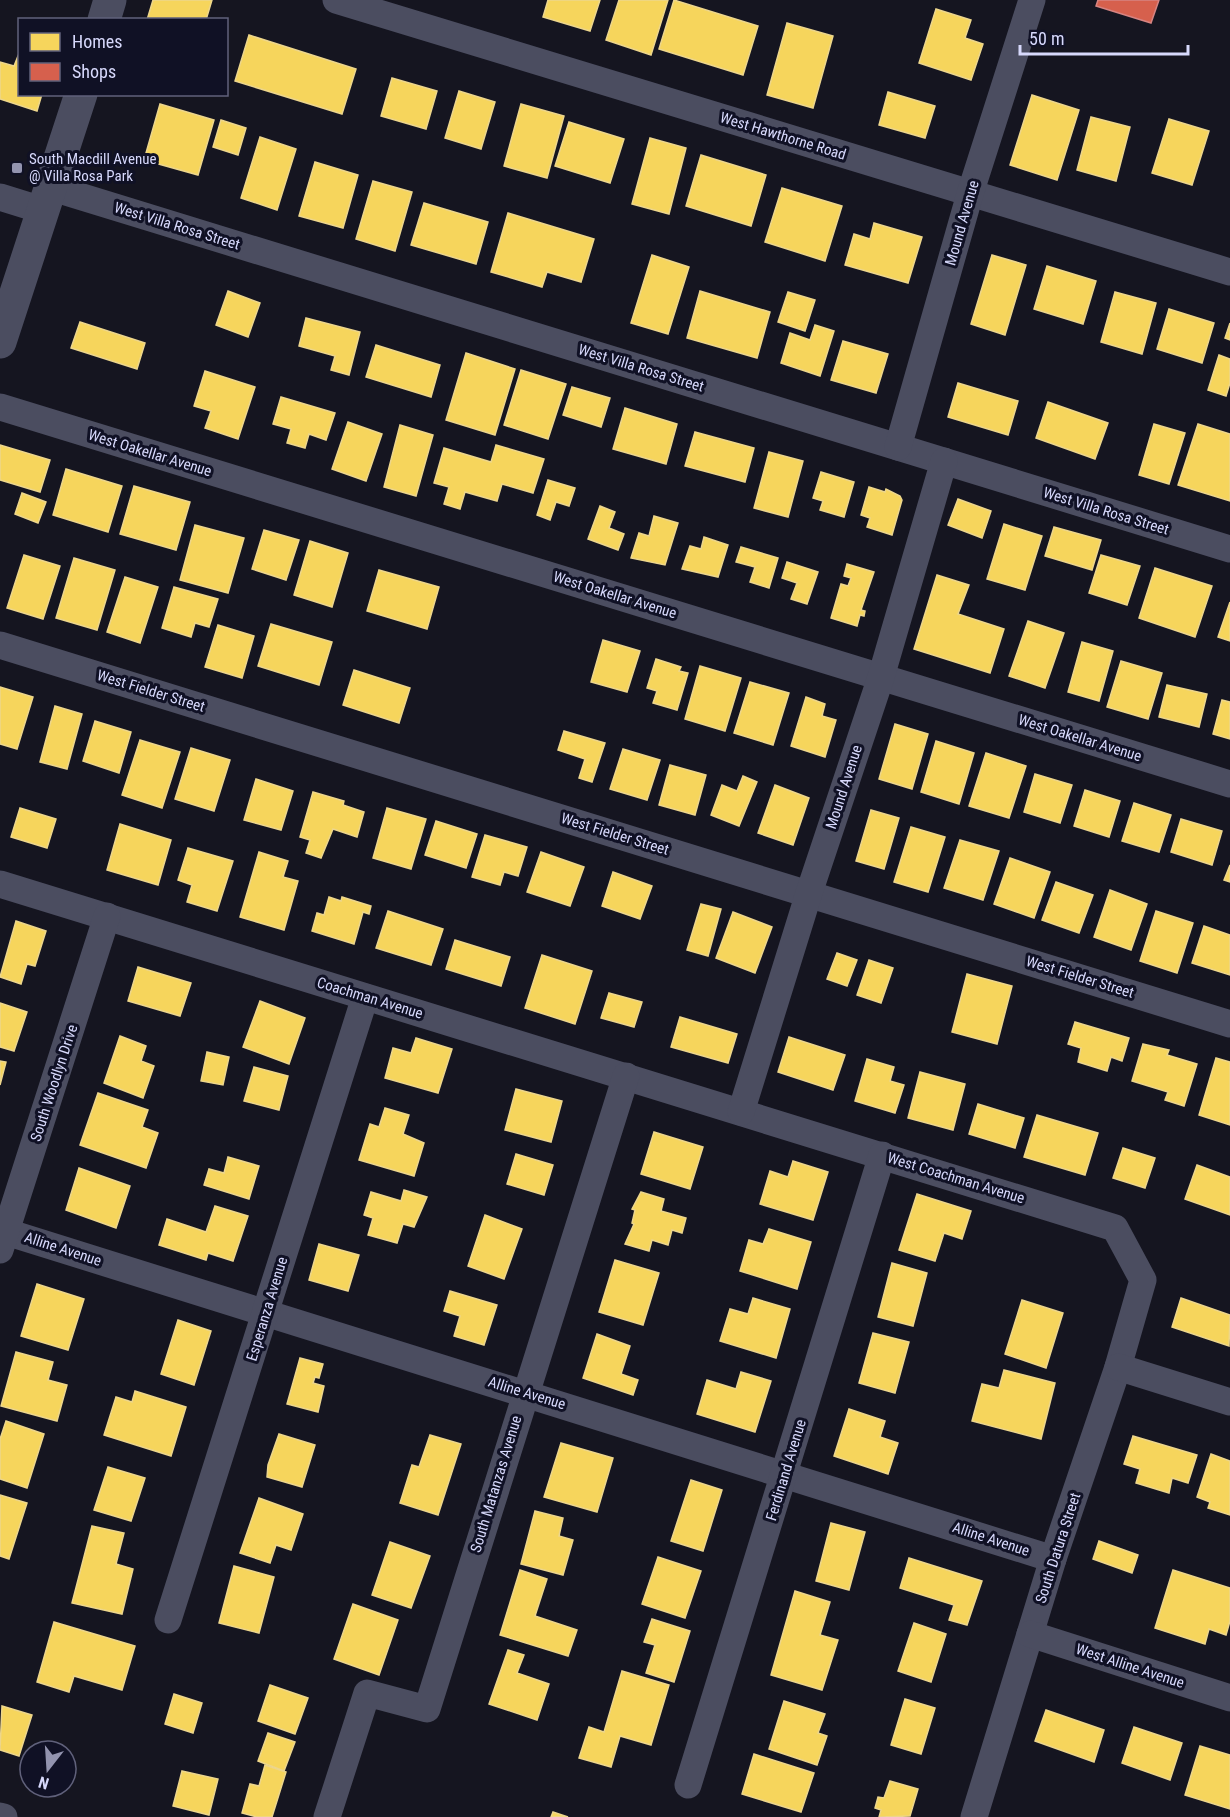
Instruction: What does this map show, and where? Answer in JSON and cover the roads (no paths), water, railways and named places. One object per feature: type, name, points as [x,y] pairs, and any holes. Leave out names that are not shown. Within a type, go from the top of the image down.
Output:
[{"type":"street","points":[[105,18],[110,0]]},
{"type":"street","name":"West Hawthorne Road","points":[[336,0],[386,7],[970,194],[1230,272]]},
{"type":"street","name":"Mound Avenue","points":[[898,447],[970,194],[1032,0]]},
{"type":"street","points":[[0,342],[49,199],[80,96]]},
{"type":"street","name":"West Villa Rosa Street","points":[[0,197],[49,199],[898,447],[1230,549]]},
{"type":"street","name":"West Oakellar Avenue","points":[[0,407],[1230,784]]},
{"type":"street","name":"Mound Avenue","points":[[741,1112],[809,893],[881,677],[944,461]]},
{"type":"street","name":"West Fielder Street","points":[[0,645],[1230,1024]]},
{"type":"street","name":"Coachman Avenue","points":[[0,884],[741,1112]]},
{"type":"street","name":"South Woodlyn Drive","points":[[2,1237],[107,916]]},
{"type":"street","name":"Esperanza Avenue","points":[[168,1620],[364,997]]},
{"type":"street","name":"South Matanzas Avenue","points":[[327,1817],[368,1693],[427,1709],[626,1076]]},
{"type":"street","name":"West Coachman Avenue","points":[[741,1112],[1115,1228],[1143,1280]]},
{"type":"street","name":"Ferdinand Avenue","points":[[688,1785],[882,1155]]},
{"type":"street","name":"Alline Avenue","points":[[2,1237],[525,1392],[1053,1559]]},
{"type":"street","name":"South Datura Street","points":[[974,1817],[1053,1559],[1118,1367],[1143,1280]]},
{"type":"street","points":[[1118,1367],[1230,1402]]},
{"type":"street","name":"West Alline Avenue","points":[[1030,1634],[1230,1698]]},
{"type":"place","name":"South Macdill Avenue @ Villa Rosa Park","points":[[17,168]]}]
